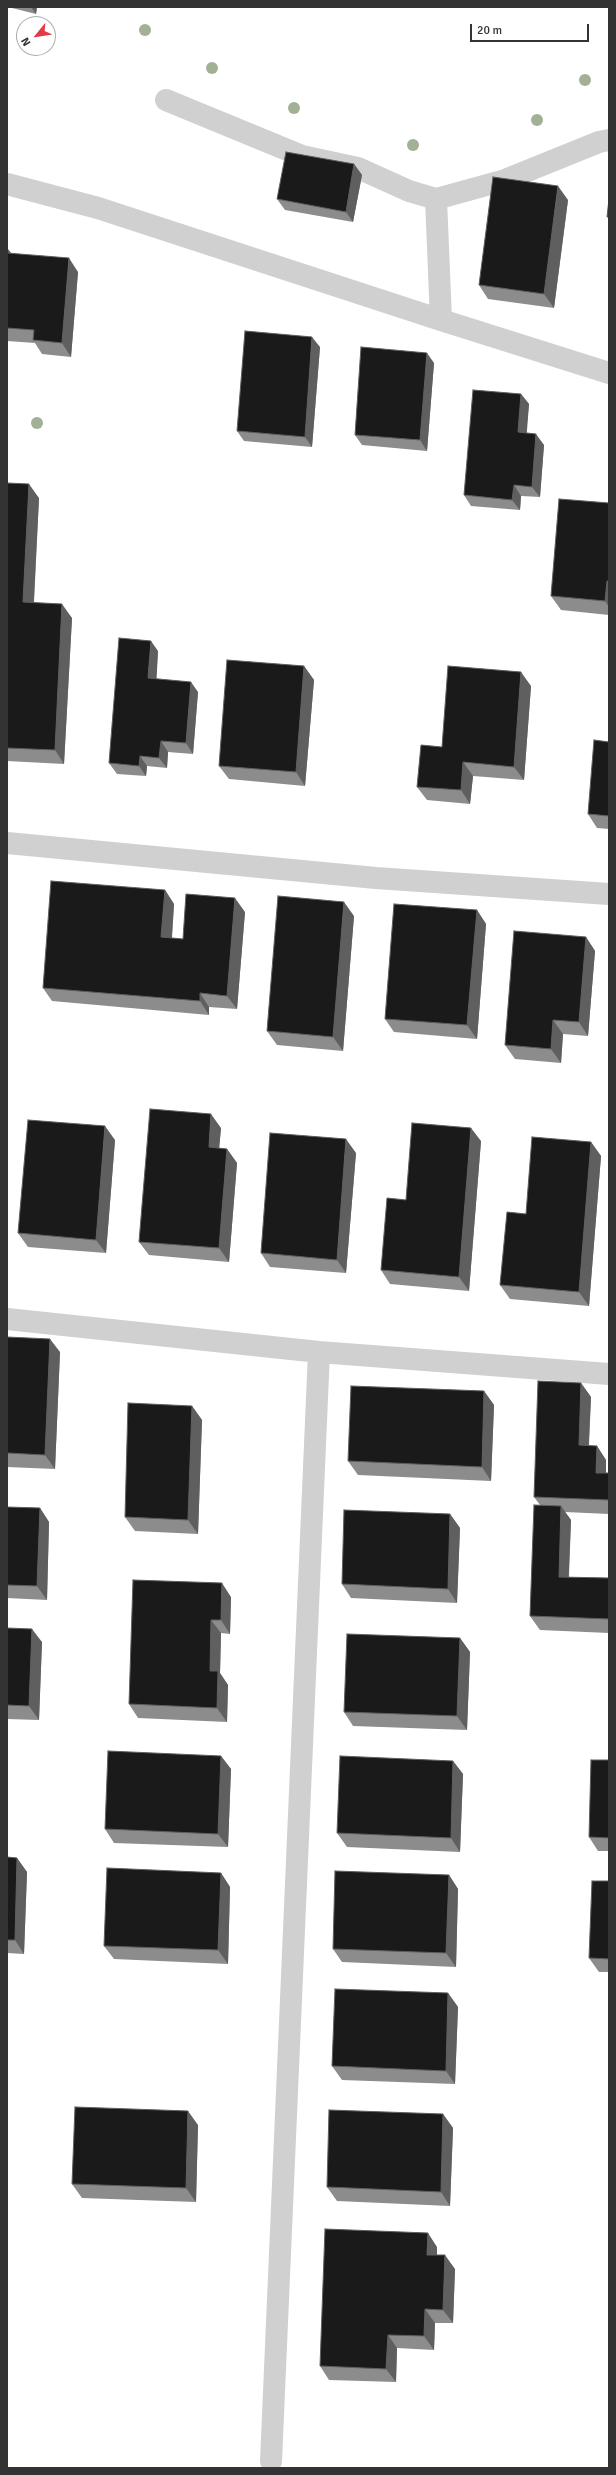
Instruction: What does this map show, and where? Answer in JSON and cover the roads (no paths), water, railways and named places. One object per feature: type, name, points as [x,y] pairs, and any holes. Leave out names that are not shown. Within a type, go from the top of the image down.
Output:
[{"type":"street","points":[[166,100],[302,156],[358,168],[409,191],[436,199],[505,180],[598,142],[609,140]]},
{"type":"street","points":[[7,184],[98,208],[609,373]]},
{"type":"street","points":[[436,199],[441,320]]},
{"type":"street","points":[[7,843],[376,878],[609,894]]},
{"type":"street","points":[[7,1319],[319,1352],[609,1374]]},
{"type":"street","points":[[271,2461],[319,1352]]}]
